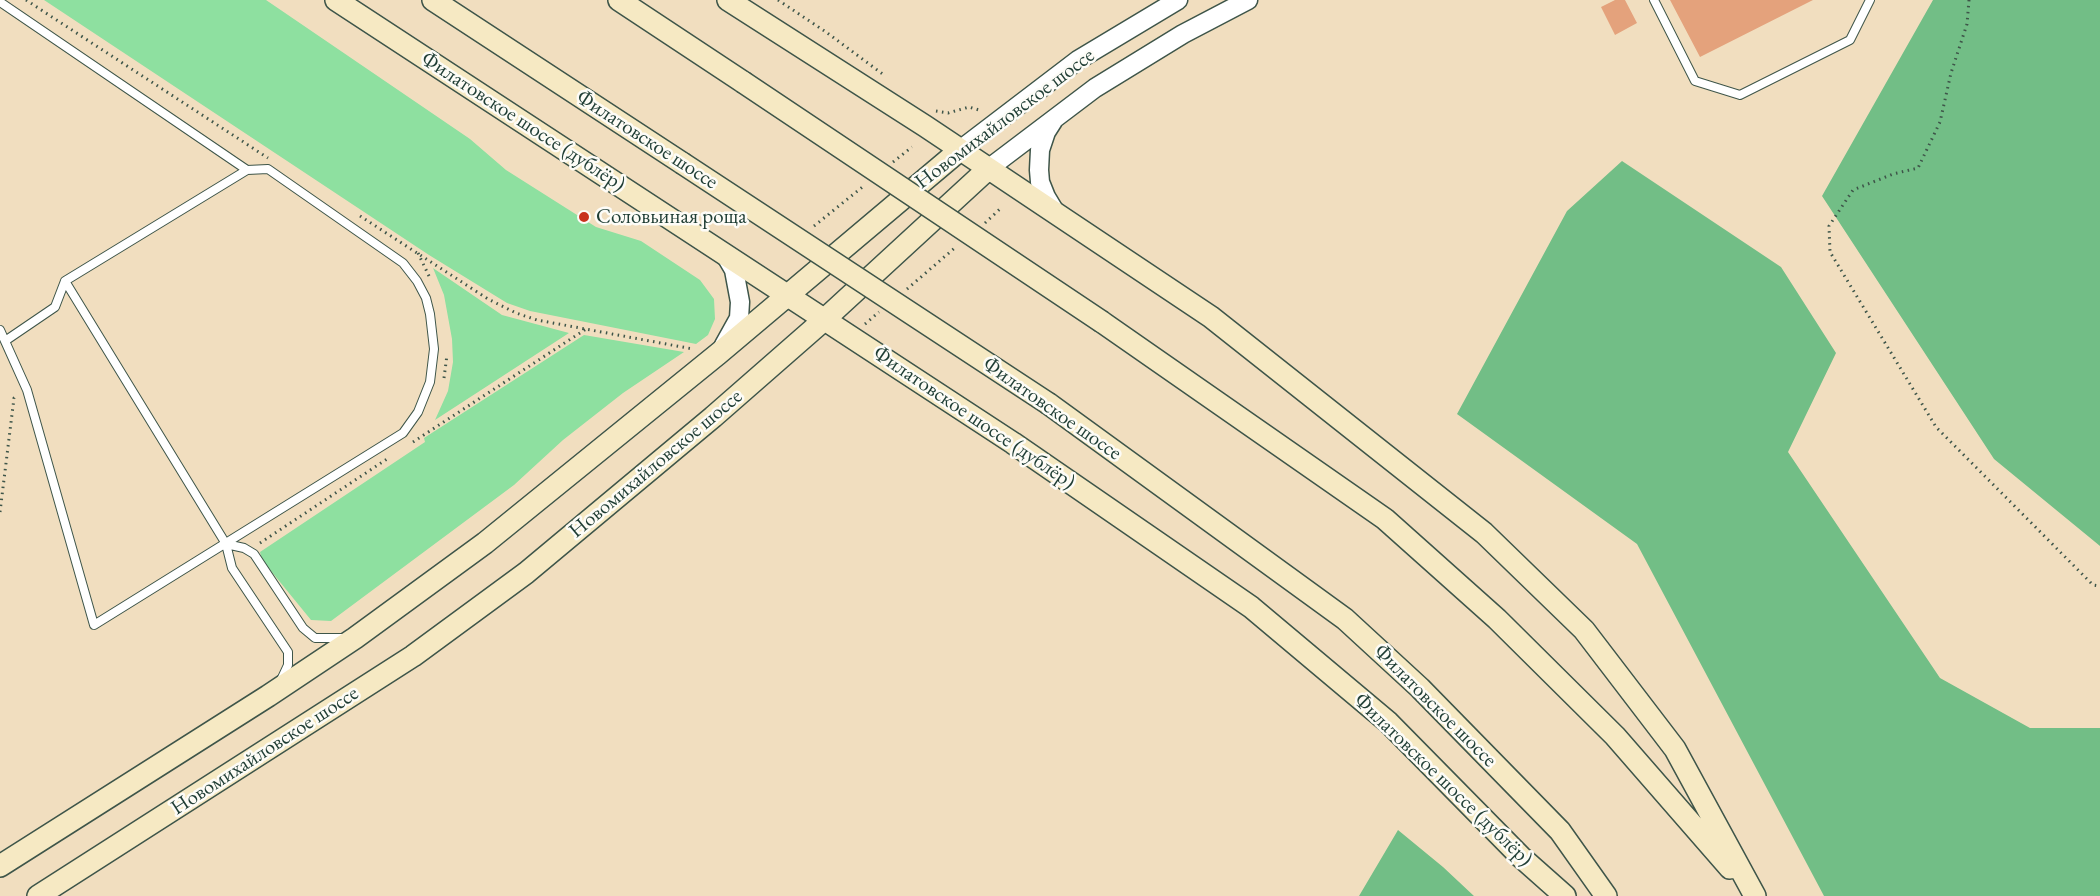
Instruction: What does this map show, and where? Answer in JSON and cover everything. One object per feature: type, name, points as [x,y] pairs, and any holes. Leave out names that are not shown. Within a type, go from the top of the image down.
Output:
[{"type":"main road","name":"Филатовское шоссе (дублёр)","points":[[336,0],[1094,497],[1251,607],[1388,722],[1521,857],[1565,896]]},
{"type":"main road","name":"Филатовское шоссе","points":[[433,0],[1049,404],[1346,619],[1420,688],[1560,831],[1606,896]]},
{"type":"main road","points":[[619,0],[1102,322],[1394,526],[1497,619],[1615,736],[1755,896]]},
{"type":"main road","points":[[728,0],[960,150],[1211,317],[1484,533],[1584,630],[1675,748],[1755,896]]},
{"type":"main road","name":"Новомихайловское шоссе","points":[[0,866],[356,638],[485,543],[718,354],[960,150]]},
{"type":"main road","name":"Новомихайловское шоссе","points":[[38,896],[413,656],[526,573],[713,417],[825,319],[988,169]]},
{"type":"street","name":"Новомихайловское шоссе","points":[[960,150],[1078,60],[1178,0]]},
{"type":"street","name":"Новомихайловское шоссе","points":[[988,169],[1095,88],[1183,33],[1248,0]]},
{"type":"street","points":[[1056,214],[1046,197],[1039,170],[1040,150],[1046,132],[1058,116]]},
{"type":"street","points":[[718,354],[739,318],[740,302],[734,270],[724,253]]},
{"type":"lane","points":[[1654,0],[1695,81],[1740,95],[1850,40],[1870,0]]},
{"type":"lane","points":[[0,2],[247,170]]},
{"type":"lane","points":[[0,330],[27,390],[94,625],[403,433],[418,412],[430,382],[434,349],[426,298],[417,281],[403,263],[268,169],[247,170],[65,281],[55,307],[5,340]]},
{"type":"lane","points":[[65,281],[226,544],[232,568],[288,652],[288,665],[280,681],[268,696]]},
{"type":"lane","points":[[226,544],[243,548],[254,554],[303,628],[315,638],[356,638]]},
{"type":"path","points":[[26,0],[278,164]]},
{"type":"path","points":[[778,0],[826,32],[891,81]]},
{"type":"path","points":[[1969,0],[1967,24],[1951,73],[1940,122],[1918,168],[1893,174],[1853,190],[1829,226],[1830,252],[1936,428],[2093,585],[2100,586]]},
{"type":"path","points":[[933,110],[948,112],[969,107],[979,110]]},
{"type":"path","points":[[893,162],[912,147]]},
{"type":"path","points":[[810,230],[865,184]]},
{"type":"path","points":[[984,223],[1001,208]]},
{"type":"path","points":[[358,215],[488,299],[516,313],[537,320],[693,349]]},
{"type":"path","points":[[906,289],[958,245]]},
{"type":"path","points":[[418,253],[430,278]]},
{"type":"path","points":[[863,326],[880,311]]},
{"type":"path","points":[[414,436],[412,443],[586,329]]},
{"type":"path","points":[[444,382],[447,347]]},
{"type":"path","points":[[0,512],[14,398],[21,393]]},
{"type":"path","points":[[243,548],[264,542],[392,456]]},
{"type":"green space","points":[[44,0],[266,0],[470,139],[506,170],[596,227],[641,241],[700,280],[714,299],[715,319],[708,335],[696,344],[530,311],[507,303],[429,255]]},
{"type":"green space","points":[[1933,0],[2100,0],[2100,546],[1994,459],[1822,196]]},
{"type":"green space","points":[[1622,161],[1781,267],[1836,353],[1788,452],[1940,678],[2030,728],[2100,728],[2100,896],[1824,896],[1637,544],[1457,414],[1567,211]]},
{"type":"green space","points":[[433,268],[502,315],[569,333],[435,420],[448,391],[453,362],[452,339],[444,295]]},
{"type":"green space","points":[[584,335],[684,352],[623,393],[563,440],[514,485],[331,621],[311,620],[262,560],[260,552],[425,442],[424,438]]},
{"type":"green space","points":[[1398,830],[1443,867],[1474,896],[1359,896]]},
{"type":"building","points":[[1615,0],[1625,0],[1637,23],[1615,35],[1601,7]]},
{"type":"building","points":[[1670,0],[1813,0],[1700,57]]},
{"type":"place","name":"Соловьиная роща","points":[[584,217]]}]
